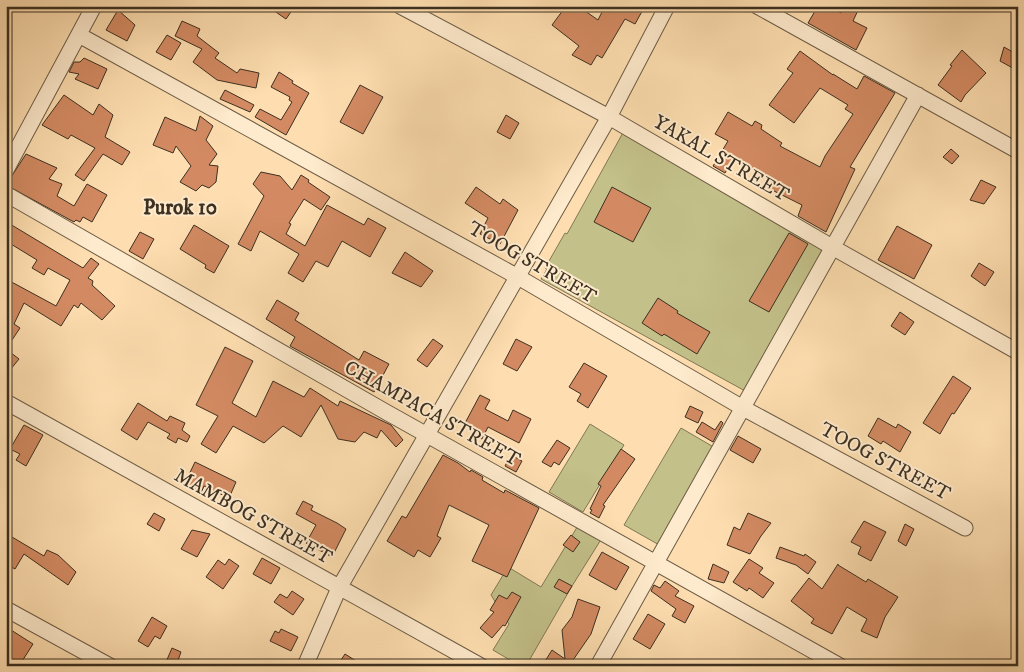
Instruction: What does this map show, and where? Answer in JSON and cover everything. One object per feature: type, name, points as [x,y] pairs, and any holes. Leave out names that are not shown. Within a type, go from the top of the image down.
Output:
[{"type":"street","points":[[6,170],[94,6]]},
{"type":"street","name":"YAKAL STREET","points":[[400,6],[610,117],[832,247],[1018,352]]},
{"type":"street","points":[[305,666],[339,588],[610,117],[667,6]]},
{"type":"street","points":[[757,6],[1018,151]]},
{"type":"street","name":"TOOG STREET","points":[[79,35],[518,277],[743,408],[965,528]]},
{"type":"street","points":[[598,666],[918,95]]},
{"type":"street","name":"CHAMPACA STREET","points":[[6,194],[426,435],[840,666]]},
{"type":"street","name":"MAMBOG STREET","points":[[6,402],[481,666]]},
{"type":"street","points":[[6,609],[110,666]]},
{"type":"shaded area","points":[[625,129],[827,247],[747,392],[541,279],[547,269],[545,268],[565,233],[567,234]]},
{"type":"shaded area","points":[[590,424],[624,445],[583,512],[549,492]]},
{"type":"shaded area","points":[[681,428],[717,449],[661,546],[624,525]]},
{"type":"shaded area","points":[[579,524],[602,538],[526,666],[520,666],[493,650],[509,624],[491,595],[508,567],[541,587]]},
{"type":"building","points":[[267,6],[295,6],[286,19]]},
{"type":"building","points":[[566,6],[578,6],[598,20],[605,6],[645,6],[635,24],[625,19],[602,58],[597,55],[591,65],[572,55],[579,46],[552,25]]},
{"type":"building","points":[[818,6],[822,6],[827,10],[830,6],[841,13],[844,6],[860,6],[853,21],[867,28],[856,50],[808,23]]},
{"type":"building","points":[[118,10],[135,25],[127,41],[106,30]]},
{"type":"building","points":[[182,21],[200,29],[197,36],[219,53],[215,58],[237,73],[240,69],[259,73],[256,88],[217,80],[193,62],[202,49],[175,36]]},
{"type":"building","points":[[167,35],[181,43],[171,60],[156,52]]},
{"type":"building","points":[[1004,47],[1018,55],[1018,71],[1000,61]]},
{"type":"building","points":[[962,50],[986,73],[965,95],[961,102],[938,85]]},
{"type":"building","points":[[800,51],[833,75],[857,89],[864,76],[895,93],[850,167],[855,169],[826,232],[798,216],[802,205],[770,189],[774,182],[734,157],[725,173],[713,166],[728,141],[715,134],[728,112],[752,126],[755,121],[762,125],[761,129],[782,143],[780,146],[820,167],[825,156],[853,114],[845,109],[848,105],[820,88],[794,123],[769,105],[793,73],[787,69]]},
{"type":"building","points":[[84,58],[107,69],[98,89],[75,79],[79,74],[69,72],[74,62],[80,62]]},
{"type":"building","points":[[279,72],[293,81],[292,83],[309,93],[286,135],[255,117],[260,109],[281,120],[292,102],[289,100],[290,97],[271,87]]},
{"type":"building","points":[[360,85],[383,97],[363,134],[340,122]]},
{"type":"building","points":[[225,90],[254,105],[250,112],[220,99]]},
{"type":"building","points":[[64,95],[93,115],[99,104],[113,115],[105,137],[130,152],[122,165],[103,154],[84,181],[75,175],[95,148],[71,135],[68,139],[42,125]]},
{"type":"building","points":[[506,115],[519,123],[510,139],[497,132]]},
{"type":"building","points":[[200,116],[213,126],[206,140],[217,154],[209,165],[218,166],[216,182],[209,188],[202,185],[196,191],[180,182],[191,166],[176,146],[173,153],[153,145],[165,117],[196,131]]},
{"type":"building","points":[[951,149],[959,156],[952,164],[943,157]]},
{"type":"building","points":[[26,154],[57,168],[49,179],[62,184],[57,196],[74,206],[87,184],[107,195],[92,222],[83,217],[80,222],[76,220],[74,222],[6,185]]},
{"type":"building","points":[[261,172],[280,176],[292,190],[301,175],[330,197],[321,210],[304,199],[289,223],[291,224],[286,234],[305,246],[327,205],[364,225],[368,218],[386,228],[370,257],[342,241],[328,267],[316,261],[303,282],[288,273],[299,254],[260,231],[251,251],[238,244],[264,196],[253,184]]},
{"type":"building","points":[[981,180],[996,187],[984,204],[970,200]]},
{"type":"building","points":[[476,187],[500,204],[503,199],[518,210],[500,244],[480,234],[488,218],[465,203]]},
{"type":"building","points":[[612,187],[651,208],[633,242],[594,222]]},
{"type":"building","points":[[10,224],[83,268],[91,258],[99,264],[88,278],[93,281],[92,285],[115,306],[102,320],[81,303],[78,308],[74,305],[61,326],[24,303],[14,324],[20,328],[6,349],[6,279],[56,306],[70,280],[48,268],[44,275],[32,268],[37,260],[6,241],[6,230]]},
{"type":"building","points":[[194,225],[229,246],[214,273],[205,268],[206,265],[180,249]]},
{"type":"building","points":[[897,226],[932,245],[914,279],[878,260]]},
{"type":"building","points":[[140,232],[154,239],[143,259],[129,251]]},
{"type":"building","points":[[789,233],[808,244],[769,312],[749,301]]},
{"type":"building","points":[[405,252],[433,271],[421,287],[392,273]]},
{"type":"building","points":[[979,263],[994,272],[985,286],[971,276]]},
{"type":"building","points":[[658,298],[678,311],[677,313],[710,332],[697,354],[664,334],[662,336],[642,323]]},
{"type":"building","points":[[277,300],[299,313],[295,320],[359,360],[364,351],[389,364],[374,392],[290,346],[295,337],[266,319]]},
{"type":"building","points":[[900,312],[914,322],[905,335],[891,326]]},
{"type":"building","points":[[433,339],[443,346],[427,367],[417,360]]},
{"type":"building","points":[[516,339],[532,347],[517,371],[503,364]]},
{"type":"building","points":[[225,347],[253,361],[232,403],[256,417],[273,381],[304,397],[310,388],[338,406],[340,401],[391,425],[403,440],[396,447],[381,430],[377,438],[364,432],[355,442],[338,439],[321,405],[301,437],[283,426],[264,443],[233,426],[216,453],[201,444],[218,416],[196,405]]},
{"type":"building","points":[[6,349],[19,359],[6,375]]},
{"type":"building","points":[[584,363],[607,376],[588,408],[577,401],[581,394],[569,387]]},
{"type":"building","points":[[953,376],[971,388],[954,414],[952,413],[940,434],[923,423]]},
{"type":"building","points":[[480,395],[490,400],[485,409],[508,421],[513,410],[531,419],[519,443],[488,427],[482,439],[472,434],[474,430],[464,425]]},
{"type":"building","points":[[138,403],[167,421],[170,416],[185,423],[182,430],[190,436],[187,442],[178,438],[176,443],[167,438],[170,434],[148,422],[137,440],[121,430]]},
{"type":"building","points":[[690,406],[703,412],[698,423],[685,417]]},
{"type":"building","points":[[878,418],[896,428],[898,424],[911,432],[900,452],[883,441],[881,444],[868,436]]},
{"type":"building","points":[[721,421],[723,423],[713,442],[696,432],[702,422],[715,430]]},
{"type":"building","points":[[24,425],[43,435],[26,466],[16,460],[20,454],[10,449]]},
{"type":"building","points":[[738,436],[761,449],[753,463],[730,450]]},
{"type":"building","points":[[557,440],[570,448],[559,465],[554,462],[551,467],[542,462]]},
{"type":"building","points":[[621,449],[635,459],[603,505],[605,506],[599,518],[590,513],[592,510],[590,509],[601,486],[598,484]]},
{"type":"building","points":[[443,455],[470,472],[471,470],[483,477],[482,480],[504,493],[505,490],[539,508],[507,577],[472,561],[489,525],[449,505],[437,536],[441,538],[430,557],[418,550],[414,557],[387,541],[402,516],[406,518]]},
{"type":"building","points":[[511,455],[522,461],[516,472],[505,466]]},
{"type":"building","points":[[195,462],[236,482],[229,498],[204,486],[201,493],[184,485]]},
{"type":"building","points":[[303,501],[313,506],[311,510],[346,529],[332,557],[306,543],[316,525],[296,514]]},
{"type":"building","points":[[154,513],[165,519],[159,531],[147,524]]},
{"type":"building","points":[[748,513],[771,523],[750,554],[727,545],[734,527],[740,530]]},
{"type":"building","points":[[864,521],[886,532],[871,561],[858,554],[861,547],[851,542]]},
{"type":"building","points":[[905,524],[914,529],[906,546],[898,541]]},
{"type":"building","points":[[192,530],[210,534],[197,557],[181,549]]},
{"type":"building","points":[[571,535],[580,542],[573,552],[563,545]]},
{"type":"building","points":[[12,537],[44,556],[47,550],[58,555],[76,572],[68,585],[24,554],[15,569],[6,564],[6,547]]},
{"type":"building","points":[[780,547],[804,556],[805,554],[816,562],[808,574],[796,565],[776,558]]},
{"type":"building","points":[[602,552],[629,567],[616,590],[589,575]]},
{"type":"building","points":[[262,558],[280,568],[271,584],[253,574]]},
{"type":"building","points":[[229,559],[239,566],[223,589],[206,577],[218,560],[225,565]]},
{"type":"building","points":[[749,559],[763,568],[759,573],[774,583],[763,598],[749,588],[747,591],[733,582]]},
{"type":"building","points":[[713,564],[729,572],[724,583],[708,579]]},
{"type":"building","points":[[838,564],[866,582],[868,579],[898,597],[885,617],[877,638],[861,631],[867,619],[847,607],[832,634],[811,623],[814,619],[791,601],[809,578],[822,589]]},
{"type":"building","points":[[559,579],[572,586],[567,594],[554,587]]},
{"type":"building","points":[[665,581],[679,591],[675,596],[694,606],[685,623],[672,616],[676,609],[651,591],[654,585],[660,588]]},
{"type":"building","points":[[292,591],[304,599],[293,615],[274,602],[280,594],[287,598]]},
{"type":"building","points":[[512,592],[521,597],[505,626],[503,625],[492,638],[480,628],[494,612],[490,610],[499,595],[507,599]]},
{"type":"building","points":[[578,599],[600,607],[591,634],[571,663],[575,666],[542,666],[552,650],[565,659],[562,630],[572,617]]},
{"type":"building","points":[[648,614],[665,624],[650,649],[633,639]]},
{"type":"building","points":[[152,617],[167,626],[160,639],[155,636],[148,647],[138,641]]},
{"type":"building","points":[[281,629],[298,637],[291,651],[270,641],[275,631],[279,633]]},
{"type":"building","points":[[11,630],[33,644],[19,666],[6,666],[6,637]]},
{"type":"building","points":[[172,648],[181,652],[176,666],[166,662]]},
{"type":"building","points":[[345,654],[364,666],[337,666]]},
{"type":"district","name":"Purok 10","points":[[180,208]]}]
